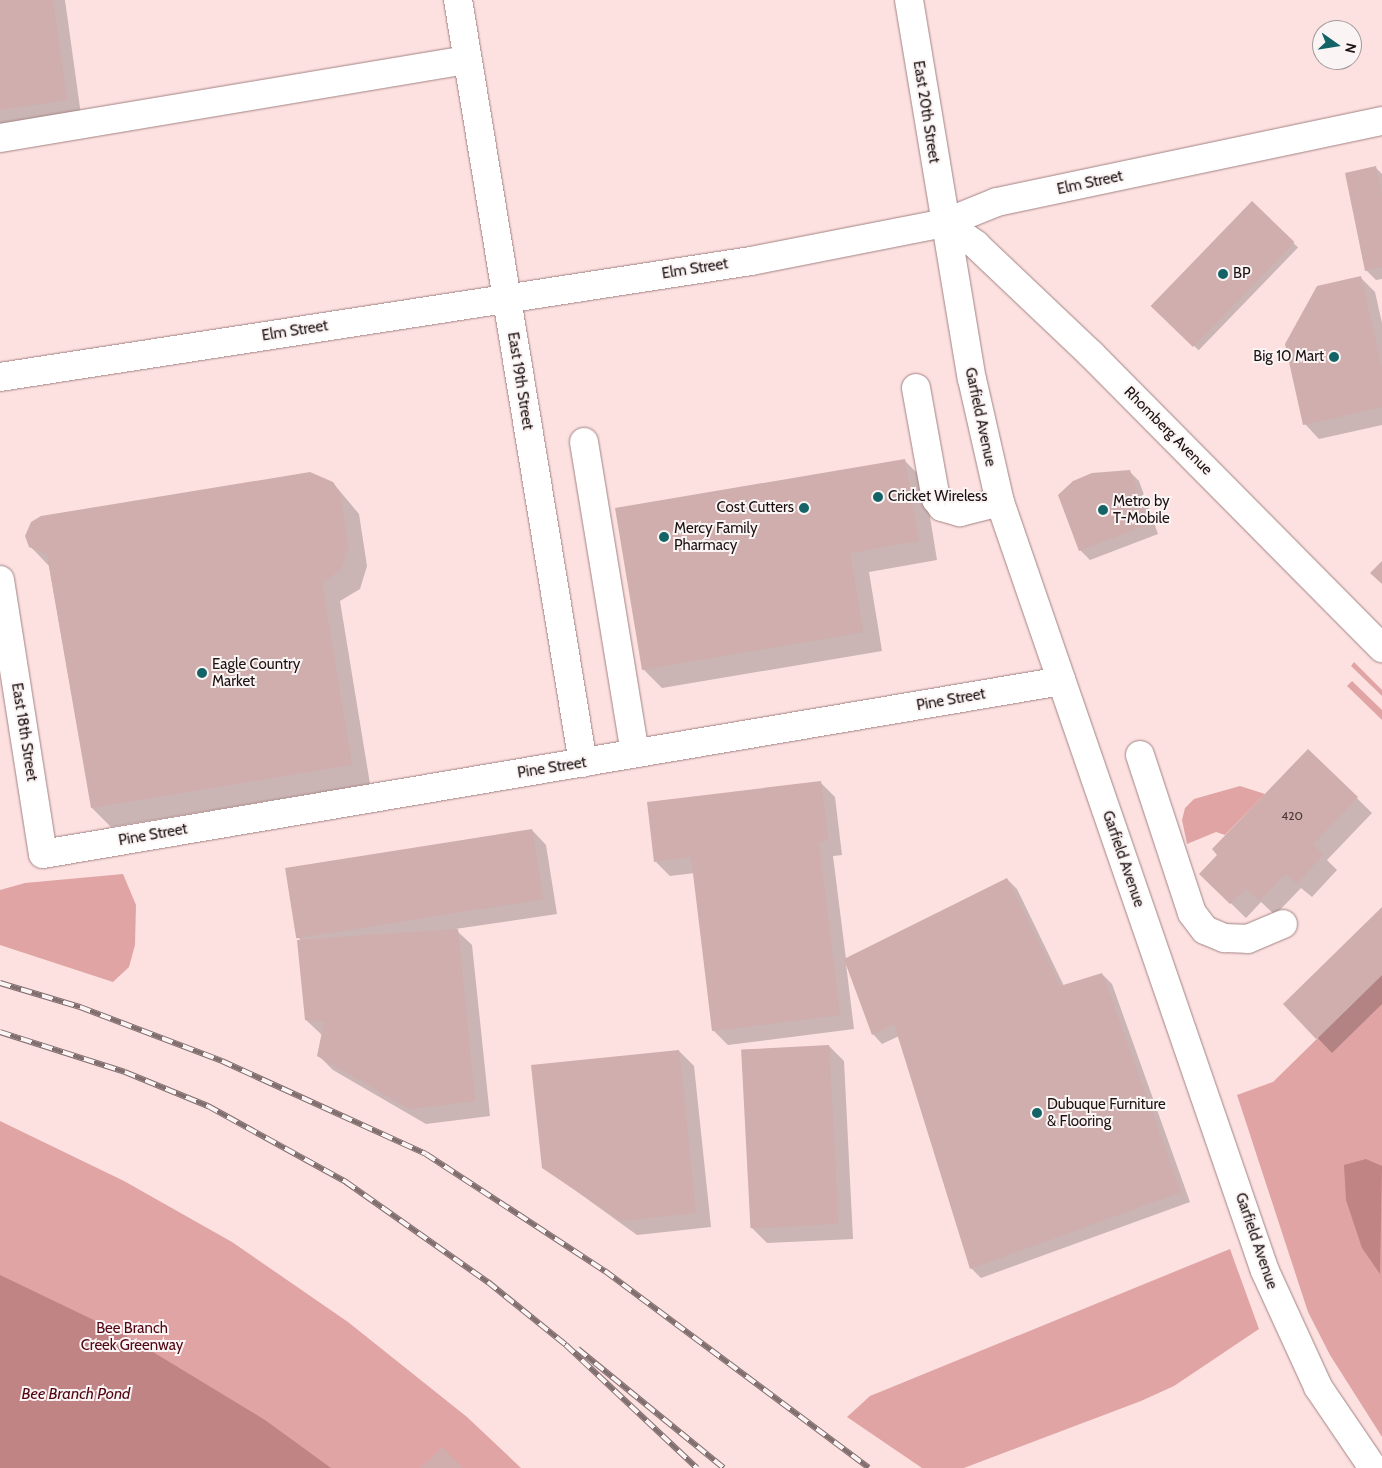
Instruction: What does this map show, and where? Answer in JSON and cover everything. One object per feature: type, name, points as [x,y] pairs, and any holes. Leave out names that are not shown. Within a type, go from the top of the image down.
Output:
[{"type":"street","name":"East 19th Street","points":[[458,0],[582,763]]},
{"type":"street","name":"East 20th Street","points":[[909,0],[945,223]]},
{"type":"street","points":[[0,138],[468,60]]},
{"type":"street","name":"Elm Street","points":[[0,377],[751,261],[945,223],[997,202],[1382,121]]},
{"type":"street","name":"Garfield Avenue","points":[[945,223],[981,426],[1000,502],[1061,681],[1265,1271],[1318,1387],[1373,1468]]},
{"type":"street","name":"Rhomberg Avenue","points":[[945,223],[976,245],[1091,354],[1382,648]]},
{"type":"street","points":[[916,388],[936,499],[942,507],[960,512],[1000,502]]},
{"type":"street","points":[[584,442],[635,754]]},
{"type":"street","name":"East 18th Street","points":[[0,580],[43,854]]},
{"type":"street","name":"Pine Street","points":[[43,854],[1061,681]]},
{"type":"street","points":[[1140,755],[1192,913],[1205,930],[1224,938],[1248,939],[1283,924]]},
{"type":"green space","points":[[1354,662],[1382,690],[1382,696],[1351,666]]},
{"type":"green space","points":[[1352,681],[1382,710],[1382,720],[1347,686]]},
{"type":"green space","points":[[1240,786],[1265,794],[1225,835],[1216,832],[1187,844],[1182,820],[1185,808],[1194,799]]},
{"type":"green space","points":[[123,874],[136,905],[135,945],[129,967],[113,982],[0,945],[0,890],[25,883]]},
{"type":"green space","points":[[1382,975],[1382,1437],[1330,1355],[1308,1312],[1237,1095],[1273,1082]]},
{"type":"green space","name":"Bee Branch Creek Greenway","points":[[0,1121],[124,1181],[232,1242],[348,1322],[467,1417],[521,1468],[0,1468]]},
{"type":"green space","points":[[1230,1249],[1259,1329],[1174,1386],[1141,1401],[964,1468],[922,1468],[847,1417],[870,1396]]},
{"type":"water","points":[[1366,1159],[1382,1166],[1380,1274],[1362,1248],[1346,1200],[1344,1165]]},
{"type":"water","name":"Bee Branch Pond","points":[[0,1275],[125,1335],[265,1420],[331,1468],[0,1468]]},
{"type":"building","points":[[0,0],[53,0],[67,100],[0,110]]},
{"type":"building","points":[[1376,166],[1382,195],[1382,267],[1365,271],[1345,173]]},
{"type":"building","name":"BP","points":[[1252,201],[1294,242],[1193,347],[1151,306]]},
{"type":"building","name":"Big 10 Mart","points":[[1361,276],[1382,369],[1382,407],[1303,425],[1285,344],[1317,286]]},
{"type":"building","points":[[905,459],[919,541],[850,553],[863,632],[642,670],[615,508]]},
{"type":"building","name":"Metro by T-Mobile","points":[[1130,470],[1149,524],[1079,551],[1058,495],[1073,481],[1092,473]]},
{"type":"building","name":"Eagle Country Market","points":[[310,472],[333,482],[340,493],[348,546],[341,570],[322,582],[352,765],[91,808],[47,555],[29,547],[25,536],[31,522],[41,516]]},
{"type":"building","points":[[1382,561],[1382,584],[1370,573]]},
{"type":"building","points":[[1308,749],[1358,797],[1313,844],[1323,855],[1296,884],[1286,874],[1259,901],[1246,888],[1230,904],[1199,874],[1217,855],[1212,849]]},
{"type":"building","points":[[821,781],[828,840],[819,842],[840,1015],[712,1031],[691,857],[654,862],[647,802]]},
{"type":"building","points":[[532,829],[543,899],[296,938],[285,868]]},
{"type":"building","name":"Dubuque Furniture & Flooring","points":[[1007,878],[1060,986],[1102,973],[1181,1192],[970,1269],[894,1024],[872,1035],[844,959]]},
{"type":"building","points":[[1382,907],[1382,975],[1316,1039],[1283,1004]]},
{"type":"building","points":[[458,929],[475,1101],[410,1109],[317,1056],[324,1022],[305,1020],[297,940]]},
{"type":"building","points":[[829,1045],[838,1224],[750,1228],[741,1050]]},
{"type":"building","points":[[679,1050],[696,1213],[621,1221],[542,1168],[531,1065]]},
{"type":"building","points":[[442,1447],[463,1468],[420,1468]]},
{"type":"railway","points":[[0,983],[80,1007],[222,1061],[426,1154],[605,1271],[869,1468]]},
{"type":"railway","points":[[0,1032],[125,1072],[208,1106],[346,1182],[488,1282],[566,1345],[697,1468]]},
{"type":"railway","points":[[578,1349],[724,1468]]},
{"type":"place","name":"BP","points":[[1223,274]]},
{"type":"place","name":"Big 10 Mart","points":[[1334,357]]},
{"type":"place","name":"Cricket Wireless","points":[[878,497]]},
{"type":"place","name":"Cost Cutters","points":[[804,508]]},
{"type":"place","name":"Metro by T-Mobile","points":[[1103,510]]},
{"type":"place","name":"Mercy Family Pharmacy","points":[[664,537]]},
{"type":"place","name":"Eagle Country Market","points":[[202,673]]},
{"type":"place","name":"Dubuque Furniture & Flooring","points":[[1037,1113]]}]
